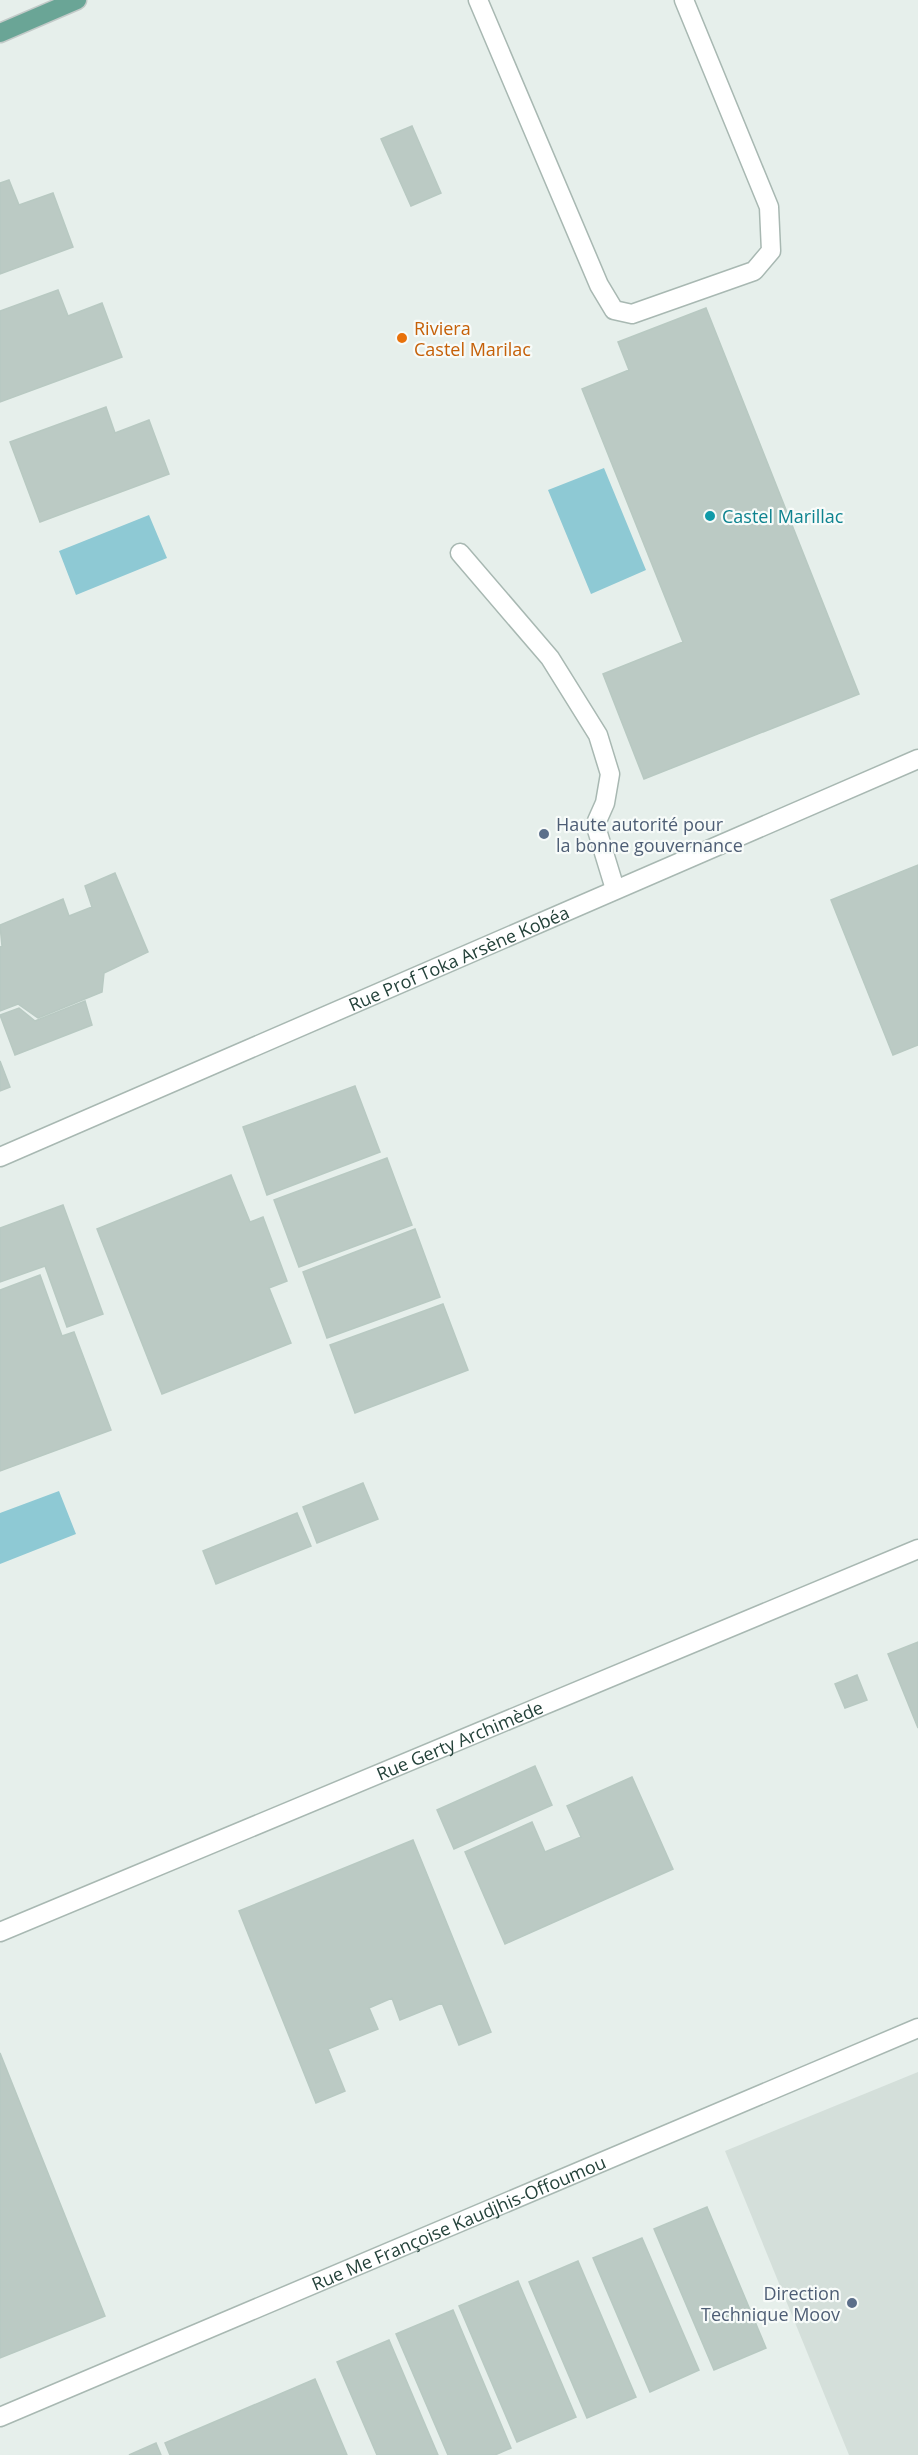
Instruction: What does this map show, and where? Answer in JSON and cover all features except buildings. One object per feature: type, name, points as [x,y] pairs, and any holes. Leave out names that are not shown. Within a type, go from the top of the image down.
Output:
[{"type":"main road","points":[[0,33],[77,0]]},
{"type":"street","points":[[478,0],[599,285],[614,310],[632,314],[754,271],[771,251],[769,207],[684,0]]},
{"type":"street","points":[[460,553],[550,658],[598,735],[610,774],[605,803],[597,821],[597,830],[615,889]]},
{"type":"street","name":"Rue Prof Toka Arsène Kobéa","points":[[0,1157],[918,759]]},
{"type":"street","name":"Rue Gerty Archimède","points":[[0,1932],[918,1549]]},
{"type":"street","name":"Rue Me Françoise Kaudjhis-Offoumou","points":[[0,2417],[918,2028]]},
{"type":"shaded area","name":"Direction Technique Moov","points":[[918,2072],[918,2455],[849,2455],[725,2151]]},
{"type":"water","points":[[604,468],[646,570],[591,594],[548,490]]},
{"type":"water","points":[[149,515],[167,558],[76,595],[59,551]]},
{"type":"water","points":[[59,1491],[76,1534],[0,1564],[0,1513]]},
{"type":"place","name":"Riviera Castel Marilac","points":[[402,338]]},
{"type":"place","name":"Castel Marillac","points":[[710,516]]},
{"type":"place","name":"Haute autorité pour la bonne gouvernance","points":[[544,834]]},
{"type":"place","name":"Direction Technique Moov","points":[[852,2303]]}]
